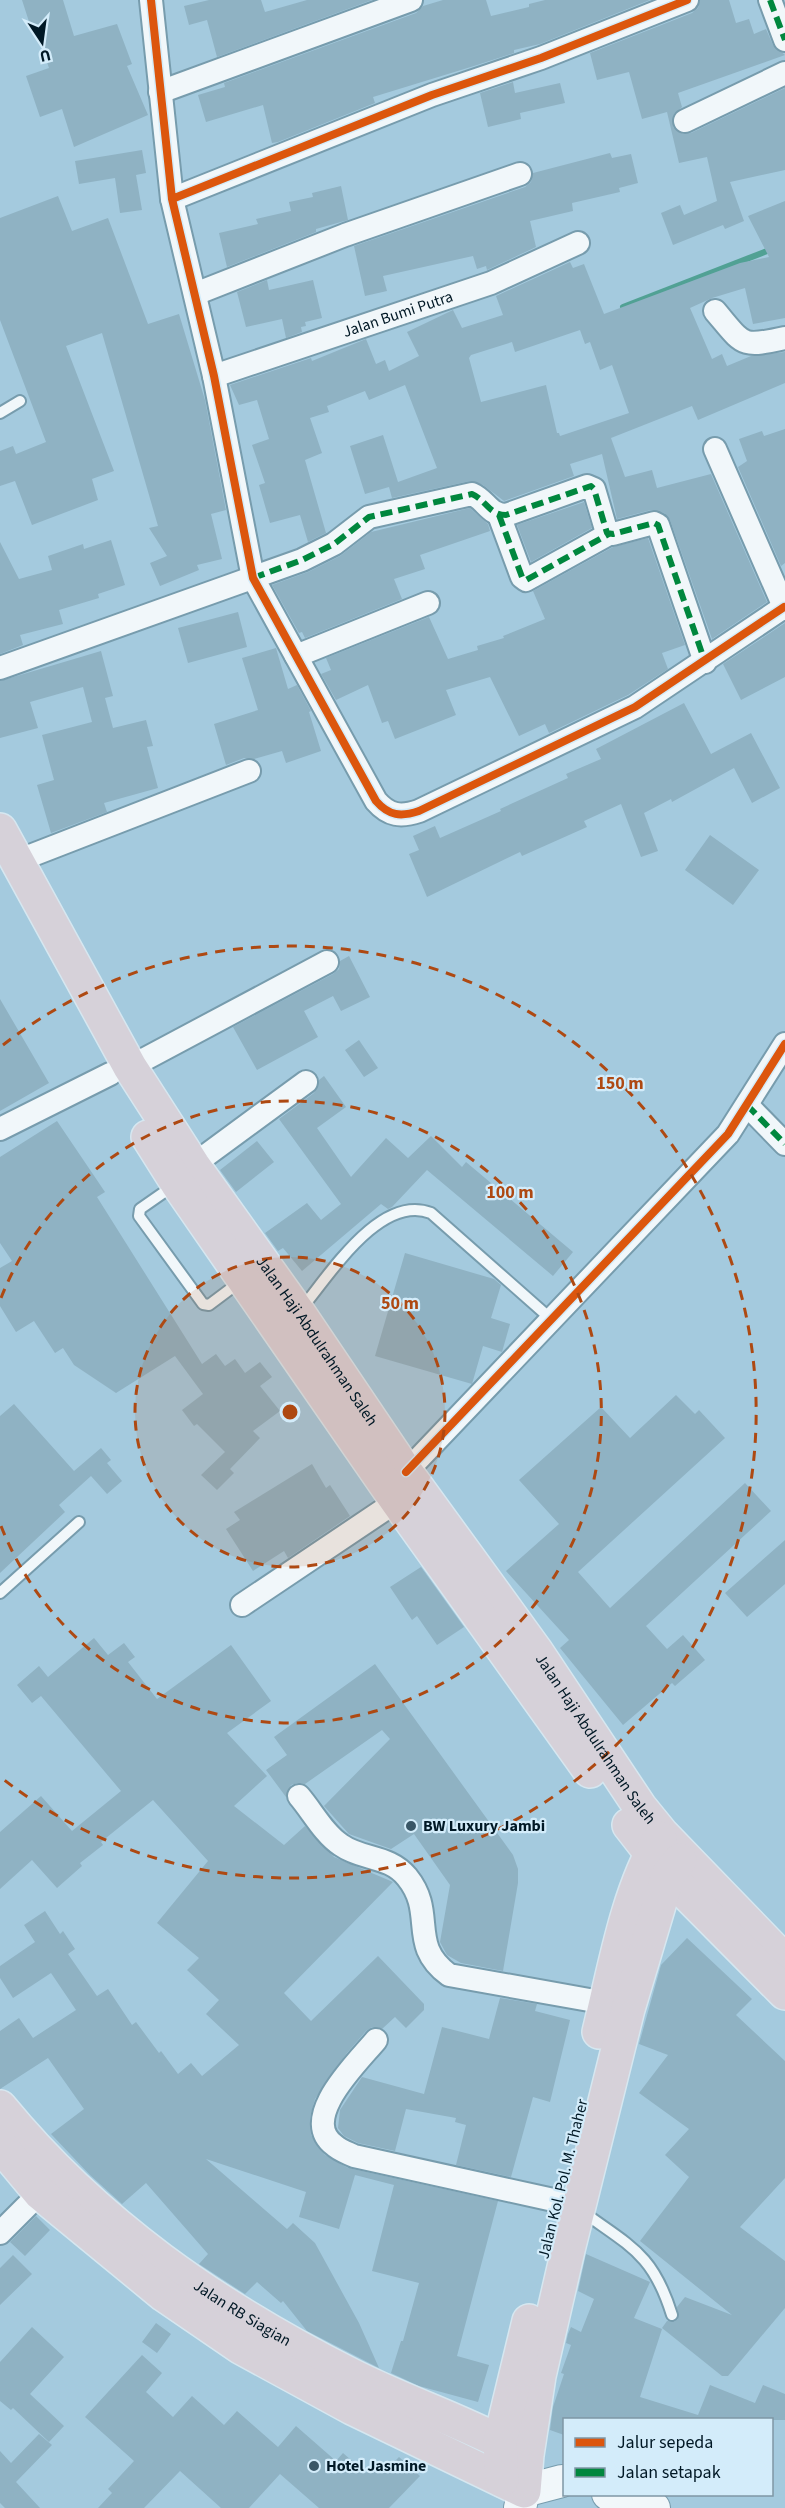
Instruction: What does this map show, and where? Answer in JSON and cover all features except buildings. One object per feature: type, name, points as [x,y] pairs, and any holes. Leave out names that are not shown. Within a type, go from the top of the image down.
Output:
[{"type":"highway","name":"Jalan Haji Abdulrahman Saleh","points":[[0,830],[9,869],[120,1070],[185,1174],[244,1280],[351,1414],[666,1855]]},
{"type":"highway","name":"Jalan Haji Abdulrahman Saleh","points":[[185,1174],[298,1312],[351,1414]]},
{"type":"highway","points":[[666,1855],[785,1961]]},
{"type":"highway","points":[[666,1855],[785,1993]]},
{"type":"highway","name":"Jalan Kol. Pol. M. Thaher","points":[[514,2497],[513,2448],[568,2205],[606,2002],[622,1938],[666,1855]]},
{"type":"highway","name":"Jalan Kol. Pol. M. Thaher","points":[[568,2205],[628,2009],[666,1855]]},
{"type":"highway","name":"Jalan RB Siagian","points":[[0,2107],[58,2173],[168,2268],[246,2318],[352,2375],[513,2448]]},
{"type":"highway","name":"Jalan RB Siagian","points":[[0,2145],[40,2193],[164,2295],[240,2347],[514,2497]]},
{"type":"street","points":[[151,0],[172,199],[214,376],[254,578],[383,810],[405,816],[635,707],[785,608],[715,449]]},
{"type":"street","points":[[160,92],[411,0]]},
{"type":"street","points":[[172,199],[432,95],[541,58],[687,0]]},
{"type":"street","points":[[770,0],[785,40]]},
{"type":"street","points":[[685,121],[785,73]]},
{"type":"street","points":[[195,294],[345,235],[520,174]]},
{"type":"street","name":"Jalan Bumi Putra","points":[[214,376],[490,283],[578,243]]},
{"type":"street","points":[[715,311],[746,344],[754,345],[785,338]]},
{"type":"street","points":[[499,515],[591,486],[596,493],[605,531],[609,534]]},
{"type":"street","points":[[0,668],[302,560],[334,544],[369,517],[472,494],[499,515],[522,577],[526,579],[609,534],[654,523],[658,525],[705,662]]},
{"type":"street","points":[[296,656],[428,603]]},
{"type":"street","points":[[9,869],[249,771]]},
{"type":"street","points":[[0,1129],[120,1070],[327,962]]},
{"type":"street","points":[[242,1605],[401,1486],[551,1319],[728,1134],[785,1044]]},
{"type":"street","points":[[185,1174],[306,1082]]},
{"type":"street","points":[[747,1105],[785,1144]]},
{"type":"street","points":[[299,1796],[340,1845],[384,1860],[406,1876],[418,1893],[423,1913],[425,1950],[436,1965],[449,1975],[606,2002]]},
{"type":"street","points":[[376,2040],[327,2100],[323,2119],[328,2139],[334,2145],[354,2156],[568,2205]]},
{"type":"street","points":[[0,2233],[40,2193]]},
{"type":"street","points":[[513,2448],[563,2482]]},
{"type":"street","points":[[514,2497],[563,2482]]},
{"type":"street","points":[[615,2496],[654,2508]]},
{"type":"lane","points":[[0,413],[20,401]]},
{"type":"lane","points":[[185,1174],[140,1209],[139,1216],[205,1305],[244,1280]]},
{"type":"lane","points":[[298,1312],[371,1226],[399,1213],[422,1210],[430,1213],[551,1319]]},
{"type":"lane","points":[[0,1593],[79,1522]]},
{"type":"lane","points":[[568,2205],[644,2256],[665,2292],[672,2315]]},
{"type":"waterway","points":[[623,307],[785,244]]},
{"type":"marked path","points":[[770,0],[785,40]]},
{"type":"marked path","points":[[253,578],[302,560],[334,544],[369,517],[472,494],[495,513],[506,515],[591,486],[594,489],[607,533],[613,534],[654,523],[658,525],[705,662]]},
{"type":"marked path","points":[[499,515],[522,577],[526,580],[609,534]]},
{"type":"marked path","points":[[747,1105],[785,1144]]},
{"type":"cycle path","points":[[151,0],[172,199],[214,376],[253,578],[376,801],[381,806],[396,814],[419,811],[635,707],[784,607]]},
{"type":"cycle path","points":[[172,199],[432,95],[541,58],[687,0]]},
{"type":"cycle path","points":[[406,1472],[728,1134],[785,1044]]},
{"type":"place","name":"BW Luxury Jambi","points":[[411,1826]]},
{"type":"place","name":"Hotel Jasmine","points":[[314,2466]]}]
